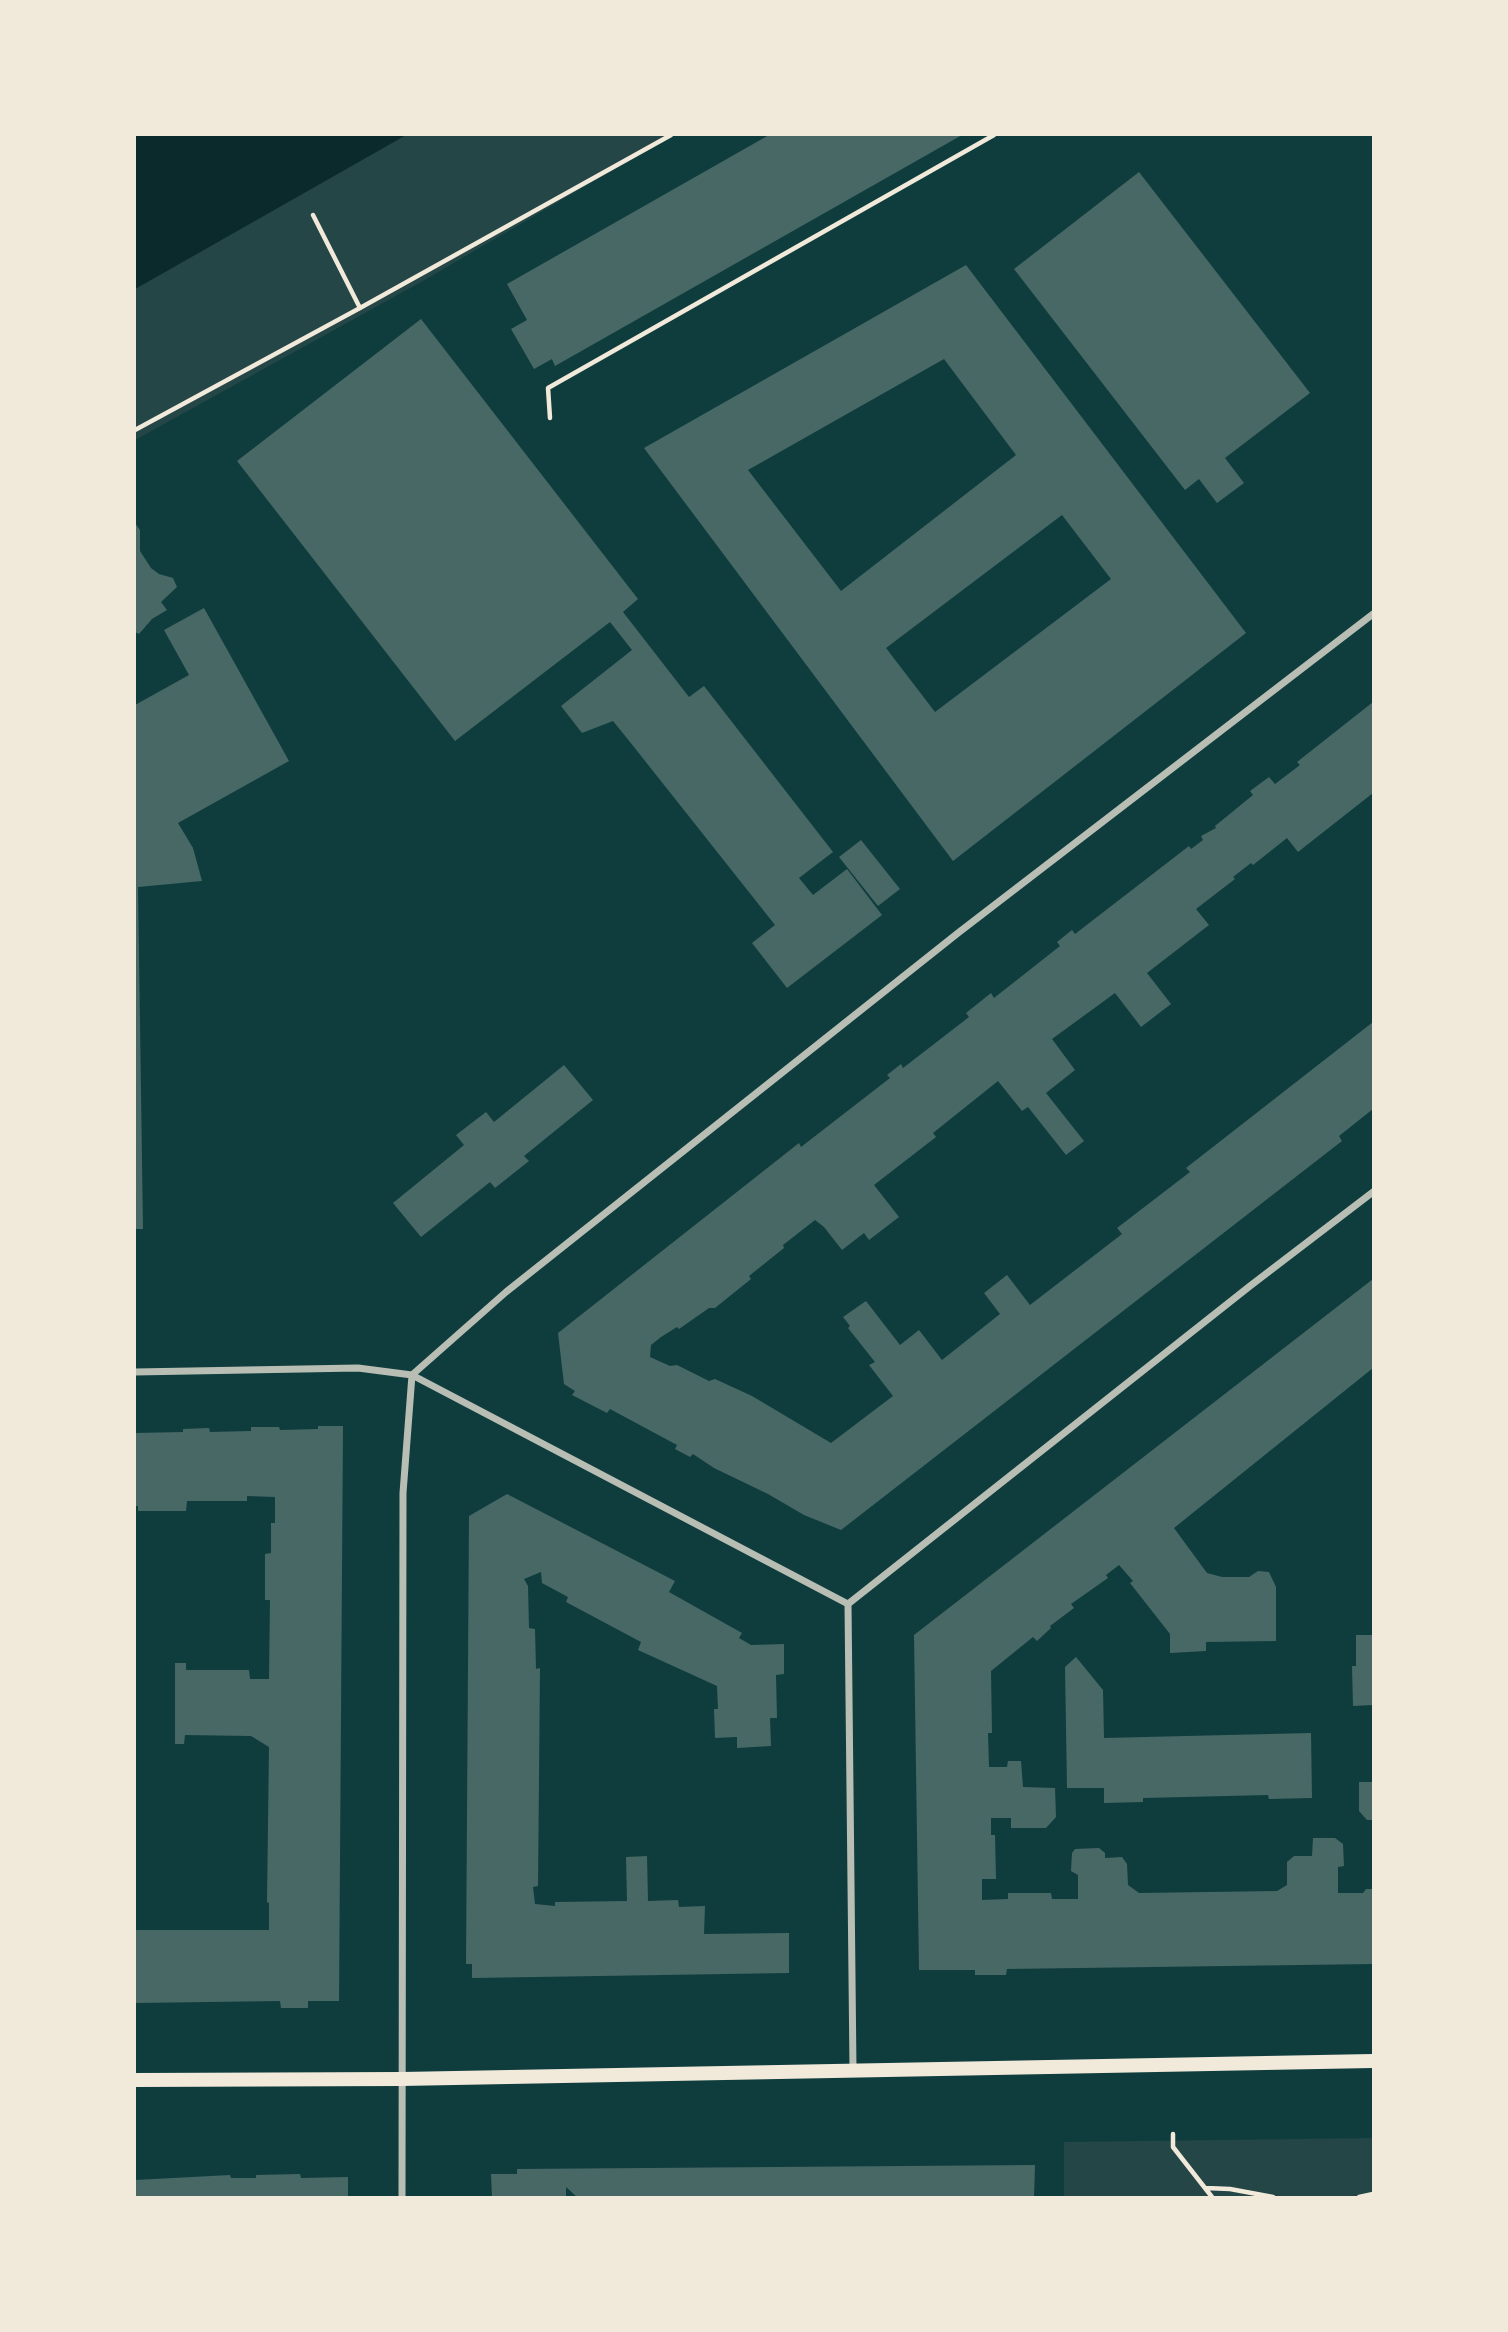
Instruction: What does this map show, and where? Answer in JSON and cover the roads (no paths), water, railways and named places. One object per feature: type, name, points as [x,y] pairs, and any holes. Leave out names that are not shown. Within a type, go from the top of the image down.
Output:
[{"type":"main road","points":[[135,2080],[401,2079],[1373,2061]]},
{"type":"street","points":[[402,2197],[403,1493],[412,1376],[506,1292],[958,933],[1373,614]]},
{"type":"street","points":[[848,1604],[1373,1192]]},
{"type":"street","points":[[135,1372],[358,1368],[412,1376],[848,1604]]},
{"type":"street","points":[[848,1604],[853,2070]]}]
